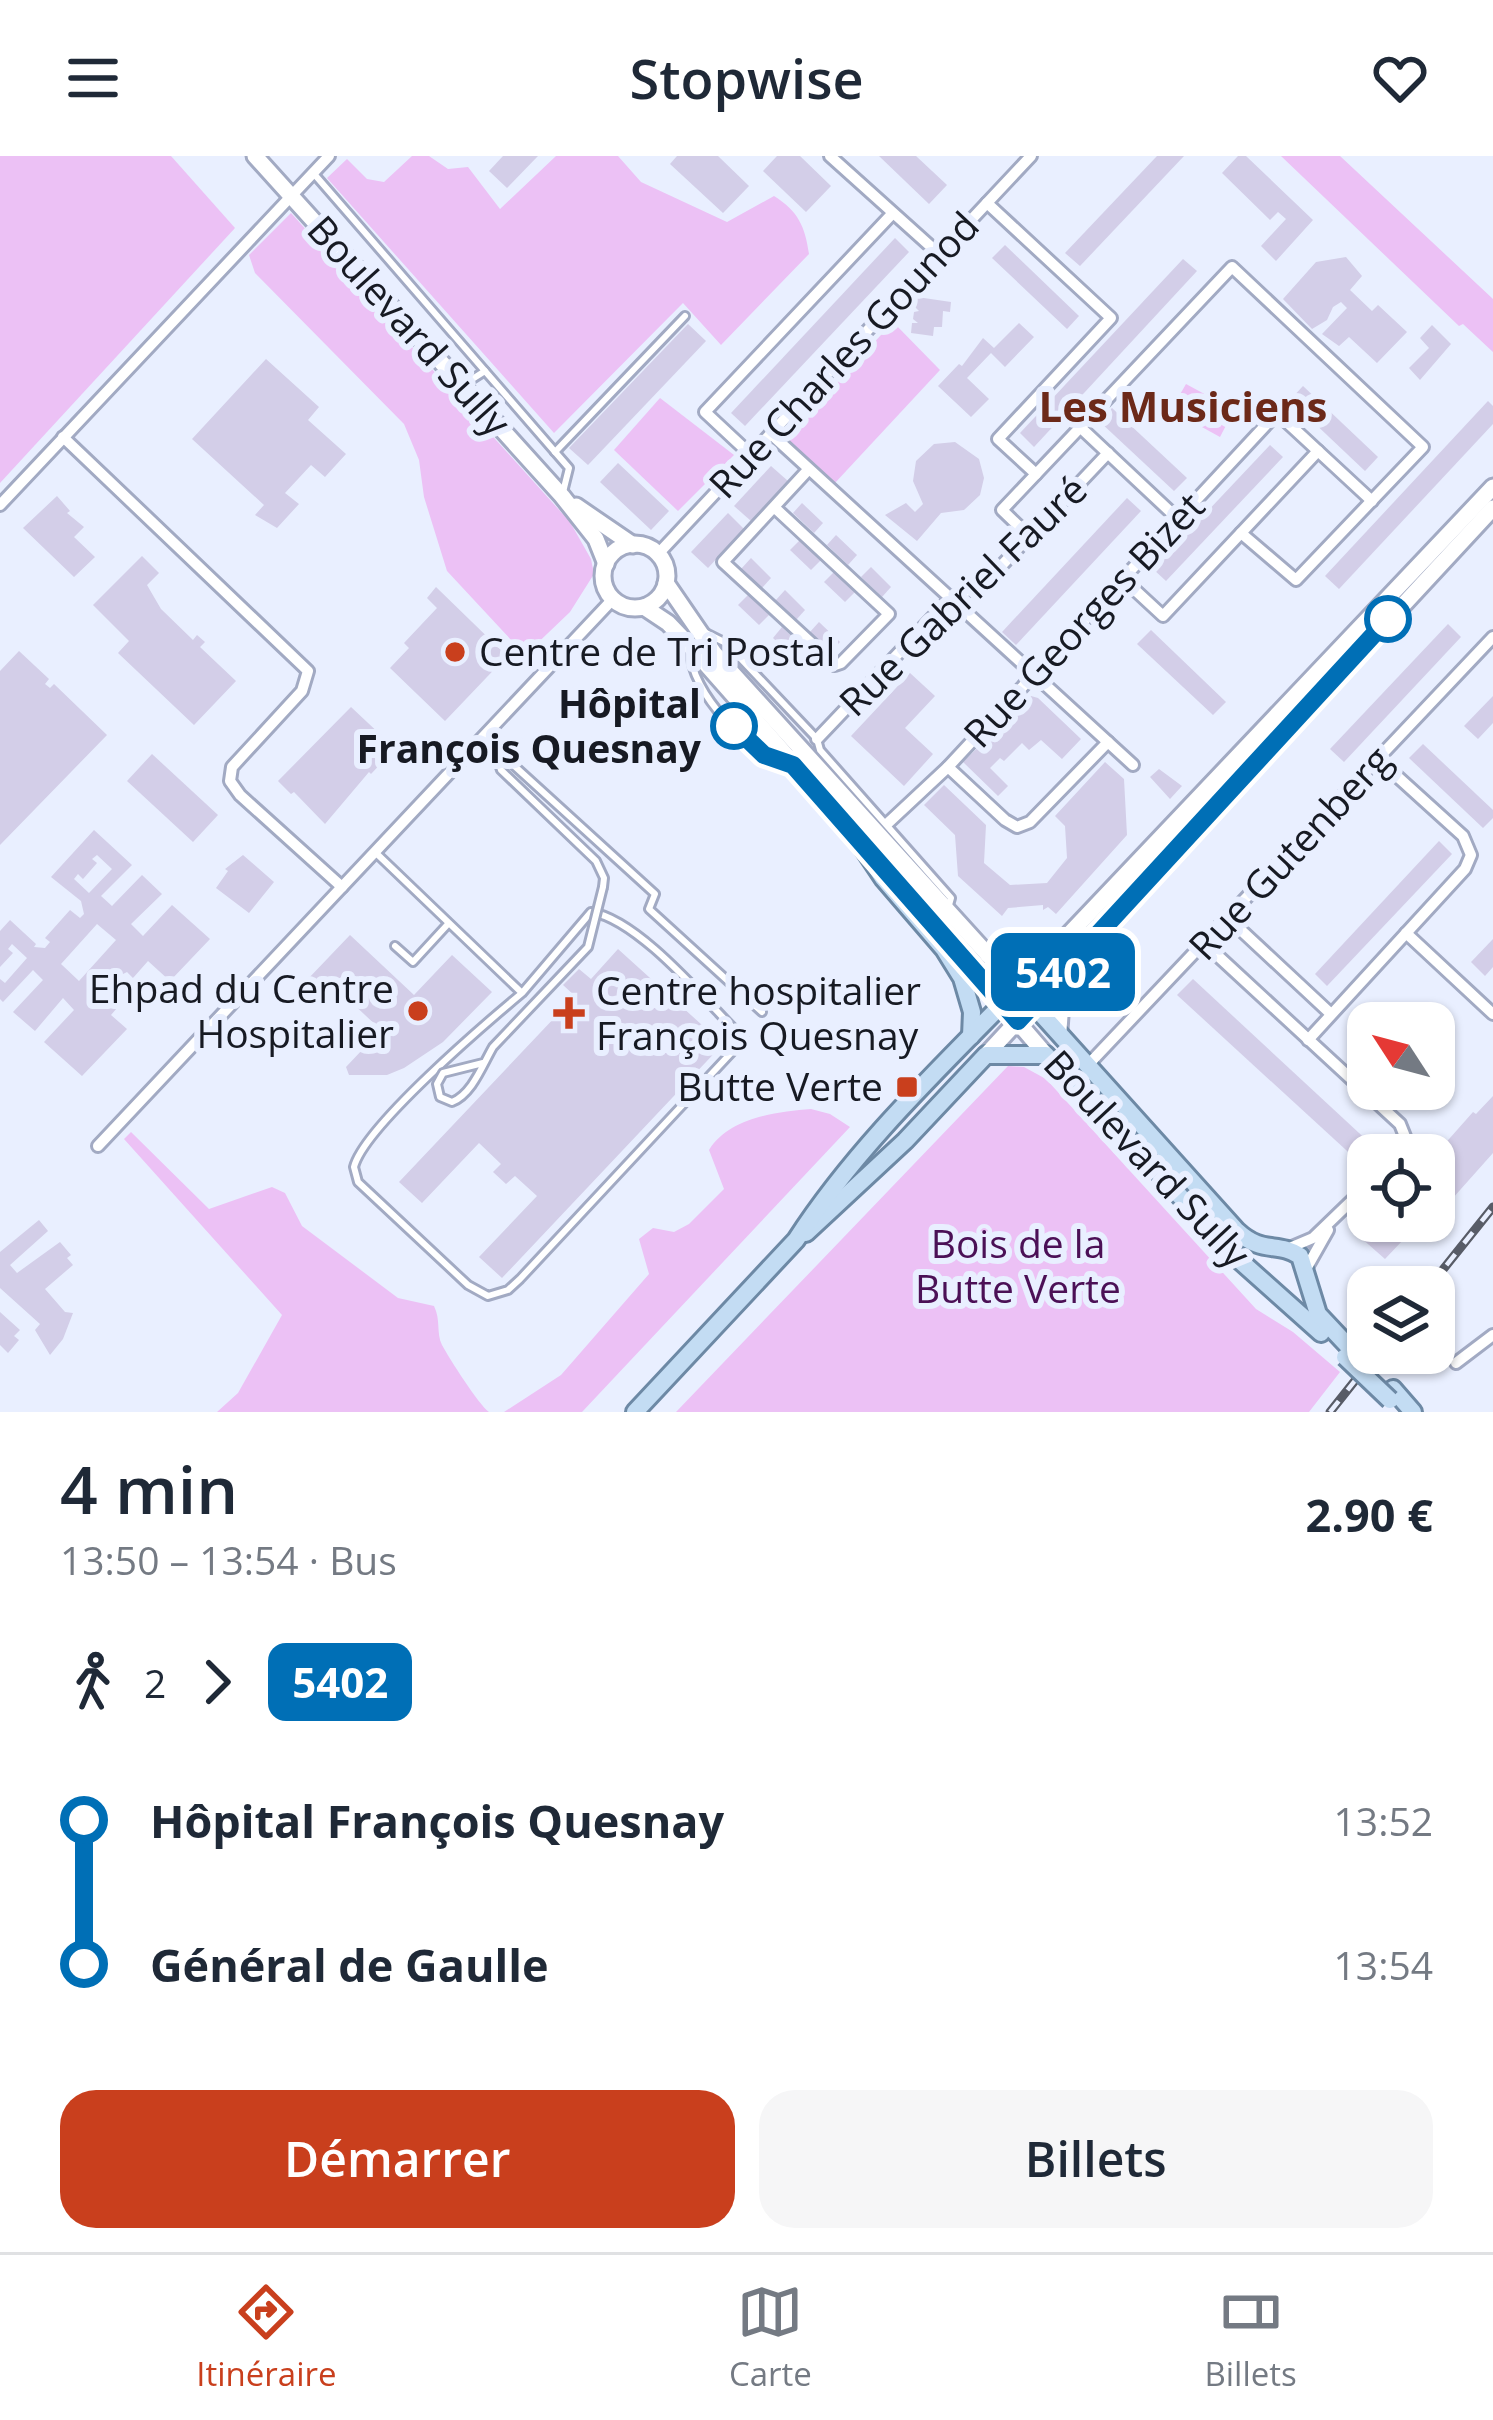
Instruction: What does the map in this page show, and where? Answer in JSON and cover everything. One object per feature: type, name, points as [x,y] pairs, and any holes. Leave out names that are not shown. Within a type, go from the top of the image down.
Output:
[{"type":"main road","points":[[849,827],[962,978],[972,1012],[971,1036]]},
{"type":"main road","points":[[635,1412],[796,1240],[845,1175],[1018,988]]},
{"type":"main road","name":"Boulevard Sully","points":[[1018,988],[1237,1231],[1252,1244],[1281,1250]]},
{"type":"main road","points":[[796,1240],[826,1217],[986,1055],[1046,1055]]},
{"type":"main road","name":"Boulevard Sully","points":[[1046,1055],[1271,1289],[1347,1352]]},
{"type":"main road","points":[[1281,1250],[1300,1256],[1306,1273],[1298,1289],[1271,1289],[1262,1264],[1281,1250]]},
{"type":"main road","name":"Boulevard Sully","points":[[1306,1273],[1318,1314],[1347,1352]]},
{"type":"main road","points":[[1369,1374],[1413,1412]]},
{"type":"street","name":"Boulevard Sully","points":[[256,156],[562,496]]},
{"type":"street","points":[[0,505],[329,156]]},
{"type":"street","points":[[830,156],[939,254]]},
{"type":"street","name":"Rue Charles Gounod","points":[[658,554],[1027,157]]},
{"type":"street","points":[[987,202],[1111,318],[998,439],[1036,474]]},
{"type":"street","points":[[751,455],[705,412],[892,214]]},
{"type":"street","points":[[1029,536],[1002,510],[1232,267],[1423,447],[1296,580],[1241,533]]},
{"type":"street","name":"Rue Georges Bizet","points":[[888,823],[1277,413],[1318,451]]},
{"type":"street","points":[[1081,427],[1178,519]]},
{"type":"street","points":[[770,434],[1133,765]]},
{"type":"street","points":[[63,437],[308,671],[302,691],[232,767],[230,782],[342,886]]},
{"type":"street","points":[[1122,578],[1163,616],[1318,451],[1372,500]]},
{"type":"street","name":"Rue Gabriel Fauré","points":[[805,752],[951,598],[985,583],[1108,453]]},
{"type":"street","points":[[773,507],[889,614],[841,663],[835,665],[723,562],[773,507],[808,470]]},
{"type":"street","points":[[1018,988],[1493,488]]},
{"type":"street","points":[[562,496],[633,544],[658,554],[664,562],[666,583],[658,598],[644,607],[627,607],[613,598],[604,582],[606,564],[596,539],[562,496]]},
{"type":"street","points":[[986,1055],[1493,508]]},
{"type":"street","points":[[606,564],[617,550],[633,544]]},
{"type":"street","name":"Boulevard Sully","points":[[666,583],[693,639]]},
{"type":"street","points":[[98,1146],[613,598]]},
{"type":"street","name":"Boulevard Sully","points":[[644,607],[693,639],[805,752],[1018,988]]},
{"type":"street","name":"Rue Gutenberg","points":[[1086,1067],[1493,637]]},
{"type":"street","points":[[947,766],[1017,827],[1030,822],[1108,742]]},
{"type":"street","name":"Boulevard Sully","points":[[805,752],[849,827],[1046,1055]]},
{"type":"street","points":[[1308,1040],[1465,869],[1471,855],[1463,836],[1378,759]]},
{"type":"street","points":[[1229,919],[1331,1014]]},
{"type":"street","points":[[1406,933],[1493,1014]]},
{"type":"street","points":[[988,956],[1037,955],[1063,940]]},
{"type":"street","points":[[1205,944],[1405,1134]]},
{"type":"street","points":[[1059,1030],[1064,971]]},
{"type":"street","points":[[1281,1250],[1313,1238],[1347,1207]]},
{"type":"street","points":[[1306,1273],[1333,1222]]},
{"type":"street","points":[[1456,1363],[1493,1335]]},
{"type":"lane","points":[[313,173],[569,468],[562,496]]},
{"type":"lane","points":[[555,452],[685,316]]},
{"type":"lane","points":[[430,349],[449,330]]},
{"type":"lane","points":[[463,385],[485,371]]},
{"type":"lane","name":"Boulevard Sully","points":[[693,639],[726,643],[792,715],[805,752],[820,750],[951,898],[948,914]]},
{"type":"lane","points":[[792,715],[805,752]]},
{"type":"lane","points":[[478,741],[498,760],[501,770],[596,861],[604,878],[588,947],[493,1047],[483,1064],[457,1101],[443,1100],[438,1094],[443,1073],[483,1064]]},
{"type":"lane","points":[[498,760],[509,761],[655,894],[649,909],[763,1012]]},
{"type":"lane","points":[[375,852],[522,993]]},
{"type":"lane","points":[[591,912],[606,914],[674,968],[744,1039],[520,1279],[508,1290],[488,1296],[467,1285],[358,1182],[354,1167],[362,1149],[432,1073],[522,993],[591,912]]},
{"type":"lane","points":[[395,946],[413,962],[448,924]]},
{"type":"green space","points":[[0,156],[171,156],[235,228],[0,483]]},
{"type":"green space","points":[[412,156],[429,156],[448,169],[468,167],[500,209],[556,156],[618,156],[641,182],[727,222],[774,196],[799,220],[809,254],[721,345],[683,303],[554,433],[327,178],[347,159],[367,179],[384,182]]},
{"type":"green space","points":[[1281,156],[1340,156],[1493,299],[1493,352],[1463,324],[1459,326]]},
{"type":"green space","points":[[291,213],[570,522],[591,559],[594,574],[570,612],[525,655],[447,571],[424,497],[419,460],[404,424],[255,273],[249,255]]},
{"type":"green space","points":[[893,322],[940,370],[834,484],[784,440]]},
{"type":"green space","points":[[1186,384],[1234,410],[1220,437],[1171,410]]},
{"type":"green space","points":[[660,398],[734,455],[678,511],[614,450]]},
{"type":"green space","name":"Bois de la Butte Verte","points":[[1008,1066],[1024,1067],[1046,1079],[1256,1309],[1293,1332],[1340,1372],[1309,1412],[676,1412]]},
{"type":"green space","points":[[811,1109],[850,1127],[582,1412],[504,1412],[561,1375],[649,1274],[639,1239],[653,1228],[674,1232],[689,1224],[724,1189],[709,1150],[718,1139],[754,1119]]},
{"type":"green space","points":[[131,1132],[209,1209],[272,1187],[285,1193],[302,1226],[398,1298],[434,1306],[442,1345],[489,1412],[217,1412],[238,1393],[282,1315],[124,1139]]},
{"type":"building","points":[[503,156],[538,156],[507,188],[489,171]]},
{"type":"building","points":[[677,156],[718,156],[749,186],[723,213],[670,164]]},
{"type":"building","points":[[777,156],[800,156],[831,186],[806,212],[763,171]]},
{"type":"building","points":[[879,156],[916,156],[947,185],[929,204]]},
{"type":"building","points":[[1157,156],[1184,156],[1080,266],[1065,253]]},
{"type":"building","points":[[1238,156],[1246,156],[1313,220],[1276,261],[1261,246],[1286,219],[1278,212],[1270,220],[1222,173]]},
{"type":"building","points":[[895,238],[909,252],[745,426],[731,413]]},
{"type":"building","points":[[1005,245],[1079,316],[1067,329],[992,258]]},
{"type":"building","points":[[1346,257],[1362,276],[1350,290],[1372,311],[1378,305],[1407,332],[1377,363],[1349,337],[1339,346],[1322,334],[1347,308],[1341,302],[1327,320],[1312,329],[1283,299],[1316,262]]},
{"type":"building","points":[[1183,259],[1197,271],[1034,447],[1020,433]]},
{"type":"building","points":[[917,297],[951,302],[950,312],[943,311],[942,327],[934,327],[933,336],[911,333],[912,323],[918,323],[913,319],[919,311]]},
{"type":"building","points":[[1019,323],[1034,337],[1005,367],[991,353],[967,378],[989,399],[971,417],[938,386],[962,366],[983,338],[994,348]]},
{"type":"building","points":[[688,324],[706,341],[588,465],[569,448]]},
{"type":"building","points":[[1432,325],[1451,344],[1420,380],[1409,368],[1429,348],[1420,338]]},
{"type":"building","points":[[266,359],[319,407],[308,420],[346,454],[325,477],[311,465],[285,493],[299,504],[277,528],[255,515],[264,505],[192,439]]},
{"type":"building","points":[[1303,386],[1378,457],[1365,471],[1290,400]]},
{"type":"building","points":[[1488,401],[1493,406],[1493,424],[1339,589],[1325,576]]},
{"type":"building","points":[[1112,408],[1187,478],[1174,491],[1099,421]]},
{"type":"building","points":[[955,442],[979,459],[984,478],[980,495],[964,510],[941,513],[917,541],[885,515],[906,503],[915,512],[923,504],[913,481],[916,461],[934,444]]},
{"type":"building","points":[[1270,445],[1283,457],[1166,581],[1153,569]]},
{"type":"building","points":[[618,463],[669,511],[651,530],[600,482]]},
{"type":"building","points":[[771,466],[788,481],[751,521],[734,506]]},
{"type":"building","points":[[57,496],[67,513],[84,527],[74,537],[95,557],[74,577],[23,528]]},
{"type":"building","points":[[1127,498],[1141,511],[1016,645],[1002,632]]},
{"type":"building","points":[[802,503],[823,523],[814,533],[793,513]]},
{"type":"building","points":[[728,513],[744,529],[708,568],[691,552]]},
{"type":"building","points":[[836,535],[857,555],[848,565],[827,545]]},
{"type":"building","points":[[800,540],[821,560],[811,570],[790,550]]},
{"type":"building","points":[[142,556],[159,573],[147,585],[161,609],[193,640],[197,635],[205,642],[200,647],[236,681],[194,725],[118,653],[129,641],[93,605]]},
{"type":"building","points":[[751,558],[771,578],[762,588],[741,569]]},
{"type":"building","points":[[871,567],[891,587],[882,597],[861,577]]},
{"type":"building","points":[[834,572],[855,592],[845,602],[824,582]]},
{"type":"building","name":"Centre de Tri Postal","points":[[436,587],[507,656],[445,721],[390,668],[409,648],[404,643],[437,608],[427,598]]},
{"type":"building","points":[[785,590],[805,610],[796,620],[775,601]]},
{"type":"building","points":[[748,595],[769,615],[759,625],[738,605]]},
{"type":"building","points":[[819,622],[840,642],[830,652],[809,633]]},
{"type":"building","points":[[1448,624],[1461,637],[1344,762],[1330,749]]},
{"type":"building","points":[[782,627],[803,647],[793,657],[773,638]]},
{"type":"building","points":[[1151,630],[1226,702],[1213,715],[1137,644]]},
{"type":"building","points":[[19,651],[49,679],[45,684],[50,688],[54,684],[107,735],[0,845],[0,671]]},
{"type":"building","points":[[910,673],[935,696],[905,728],[933,754],[904,786],[851,736]]},
{"type":"building","points":[[1031,696],[1081,739],[1062,759],[1041,740],[1029,750],[1022,743],[1004,761],[1000,758],[990,768],[1008,786],[998,796],[963,762]]},
{"type":"building","points":[[1493,696],[1493,723],[1478,739],[1464,726]]},
{"type":"building","points":[[351,707],[400,753],[390,749],[325,824],[278,781]]},
{"type":"building","points":[[1423,744],[1493,810],[1493,818],[1483,828],[1409,758]]},
{"type":"building","points":[[152,754],[218,815],[193,842],[127,781]]},
{"type":"building","points":[[1105,762],[1124,779],[1127,835],[1056,914],[1048,907],[1043,910],[1043,905],[1008,908],[1002,916],[958,876],[955,835],[924,805],[944,785],[986,825],[984,863],[1010,885],[1047,883],[1067,858],[1065,826],[1055,816]]},
{"type":"building","points":[[1159,769],[1182,786],[1170,799],[1150,777]]},
{"type":"building","points":[[94,830],[132,865],[101,896],[112,906],[142,875],[162,894],[131,924],[143,936],[172,905],[210,939],[170,981],[148,961],[133,978],[123,974],[123,991],[116,997],[122,1002],[111,1015],[127,1029],[82,1076],[44,1042],[74,1010],[63,998],[35,1031],[13,1012],[43,980],[33,970],[3,1002],[0,999],[0,979],[5,983],[27,958],[12,944],[8,949],[13,953],[0,967],[0,931],[10,920],[34,947],[45,948],[50,942],[45,938],[70,910],[80,918],[84,914],[81,901],[51,877]],"holes":[[[97,855],[112,869],[89,893],[74,879],[78,874],[83,879],[97,863],[92,859]],[[97,924],[116,940],[79,981],[61,964]]]},
{"type":"building","points":[[1439,841],[1452,854],[1327,986],[1315,974]]},
{"type":"building","points":[[243,855],[274,882],[249,913],[216,888],[225,869]]},
{"type":"building","name":"Ehpad du Centre Hospitalier","points":[[350,935],[414,995],[452,955],[492,992],[443,1042],[404,1068],[387,1075],[349,1075],[346,1067],[381,1030],[332,984],[312,1006],[305,994],[307,980]]},
{"type":"building","points":[[1493,939],[1493,967],[1485,976],[1471,962]]},
{"type":"building","points":[[618,949],[723,1044],[502,1278],[479,1257],[537,1196],[515,1176],[506,1184],[493,1172],[501,1164],[479,1143],[422,1203],[399,1182],[575,996],[563,985],[579,969],[591,979]]},
{"type":"building","points":[[1193,979],[1360,1134],[1347,1134],[1347,1151],[1177,995]]},
{"type":"building","points":[[1493,1096],[1493,1153],[1455,1196],[1454,1134]]},
{"type":"building","points":[[39,1220],[48,1231],[10,1265],[17,1273],[60,1242],[71,1255],[67,1258],[73,1265],[45,1289],[65,1312],[73,1313],[63,1339],[50,1355],[35,1330],[40,1324],[0,1288],[0,1252]]},
{"type":"building","points":[[1366,1242],[1401,1242],[1385,1259]]},
{"type":"building","points":[[0,1312],[20,1330],[14,1336],[19,1340],[8,1353],[0,1345]]},
{"type":"railway","points":[[1446,1266],[1493,1207]]},
{"type":"railway","points":[[1330,1412],[1360,1374]]},
{"type":"bus line","name":"5402","points":[[734,726],[764,755],[793,765],[1018,1021],[1388,619]]},
{"type":"place","name":"Centre de Tri Postal","points":[[455,652]]},
{"type":"place","name":"Hôpital François Quesnay","points":[[734,726]]},
{"type":"place","name":"Ehpad du Centre Hospitalier","points":[[418,1011]]},
{"type":"place","name":"Centre hospitalier François Quesnay","points":[[569,1013]]},
{"type":"place","name":"Butte Verte","points":[[907,1087]]},
{"type":"district","name":"Les Musiciens","points":[[1183,407]]}]
